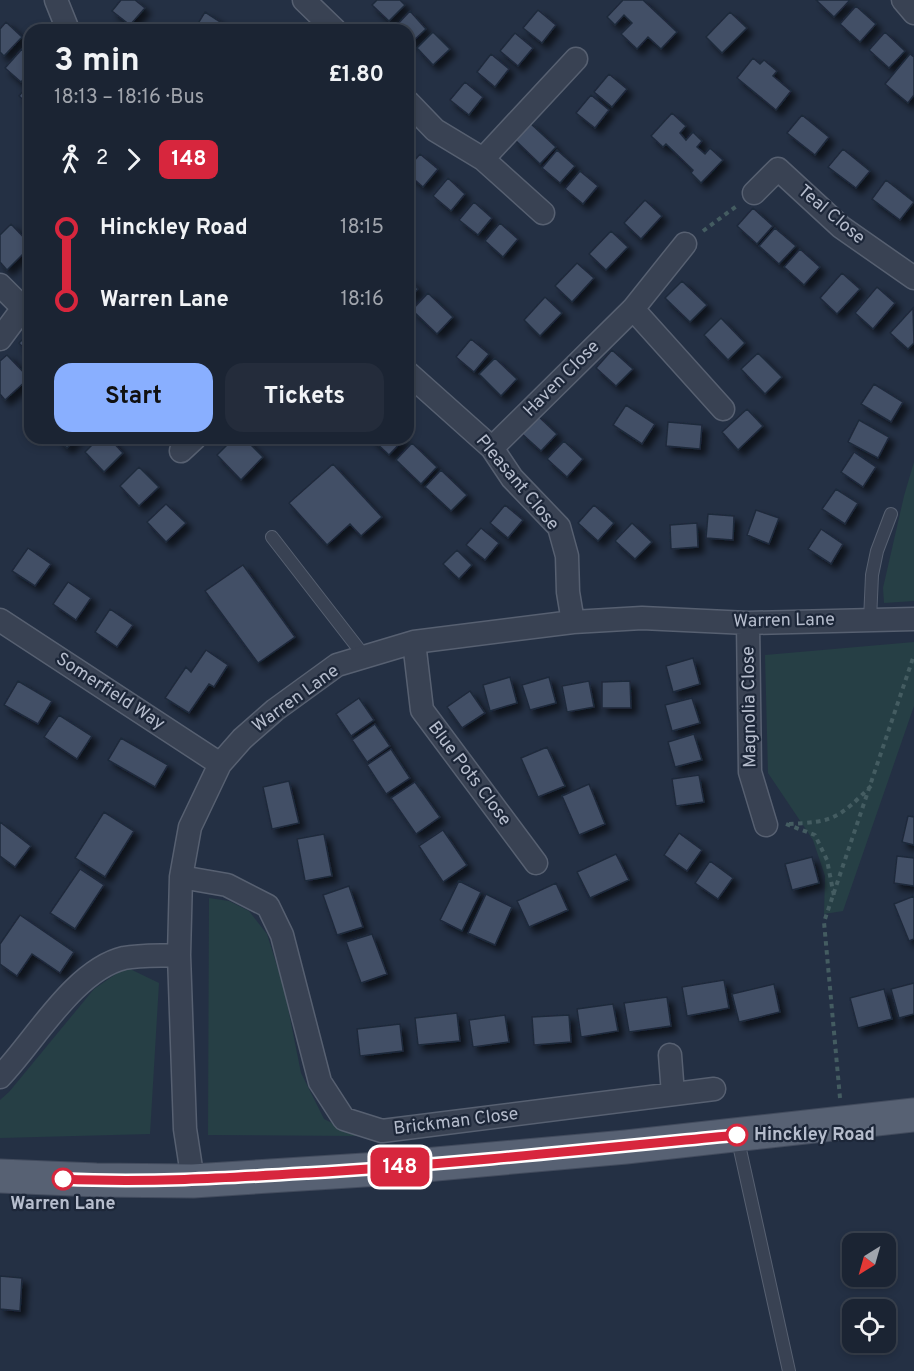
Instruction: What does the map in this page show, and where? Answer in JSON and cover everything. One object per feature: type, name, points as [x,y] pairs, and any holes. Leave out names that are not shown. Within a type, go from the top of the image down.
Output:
[{"type":"main road","points":[[0,1176],[193,1181],[380,1169],[626,1147],[914,1114]]},
{"type":"street","points":[[56,0],[66,24]]},
{"type":"street","points":[[304,0],[330,24]]},
{"type":"street","points":[[903,0],[914,14]]},
{"type":"street","points":[[483,159],[576,59]]},
{"type":"street","points":[[414,108],[435,130],[483,159],[543,213]]},
{"type":"street","name":"Teal Close","points":[[754,193],[778,169],[841,227],[914,278]]},
{"type":"street","name":"Haven Close","points":[[492,448],[633,309],[686,244]]},
{"type":"street","points":[[0,285],[24,303]]},
{"type":"street","points":[[0,339],[24,307]]},
{"type":"street","points":[[633,309],[723,409]]},
{"type":"street","name":"Pleasant Close","points":[[414,378],[492,448],[512,478],[559,527],[567,556],[568,592],[573,622]]},
{"type":"street","name":"Warren Lane","points":[[193,1181],[185,1129],[179,955],[181,877],[190,827],[220,764],[242,739],[275,710],[337,665],[414,642],[573,622],[642,618],[748,623],[914,619]]},
{"type":"street","name":"Somerfield Way","points":[[0,620],[220,764]]},
{"type":"street","name":"Magnolia Close","points":[[748,623],[750,772],[777,824]]},
{"type":"street","name":"Blue Pots Close","points":[[414,642],[422,710],[536,863]]},
{"type":"street","name":"Brickman Close","points":[[181,877],[227,885],[268,906],[282,935],[320,1082],[344,1119],[382,1131],[714,1089]]},
{"type":"street","points":[[0,1077],[55,1011],[89,975],[123,958],[179,955]]},
{"type":"street","points":[[670,1055],[673,1095]]},
{"type":"lane","points":[[870,620],[872,574],[891,514]]},
{"type":"lane","points":[[272,537],[365,657]]},
{"type":"lane","points":[[737,1135],[789,1371]]},
{"type":"path","points":[[686,244],[754,193]]},
{"type":"path","points":[[843,1122],[824,922],[914,655]]},
{"type":"path","points":[[777,824],[820,822],[844,813],[871,786]]},
{"type":"path","points":[[777,824],[815,836],[827,860],[834,896]]},
{"type":"green space","points":[[914,462],[914,601],[884,603],[883,588]]},
{"type":"green space","points":[[914,642],[914,706],[843,911],[824,914],[825,876],[813,840],[768,773],[765,655]]},
{"type":"green space","points":[[209,898],[229,901],[249,911],[267,934],[284,988],[301,1073],[324,1119],[358,1136],[208,1135]]},
{"type":"green space","points":[[126,967],[159,983],[150,1134],[0,1138],[0,1100],[94,989]]},
{"type":"building","points":[[121,0],[135,0],[145,8],[131,24],[112,11]]},
{"type":"building","points":[[377,0],[400,0],[405,5],[389,21],[372,5]]},
{"type":"building","points":[[623,0],[643,0],[677,32],[661,49],[648,37],[637,49],[621,34],[632,23],[624,15],[615,25],[607,17]]},
{"type":"building","points":[[816,0],[850,0],[834,17]]},
{"type":"building","points":[[856,6],[876,24],[860,42],[840,24]]},
{"type":"building","points":[[538,10],[556,25],[542,43],[523,28]]},
{"type":"building","points":[[410,11],[426,29],[414,40],[414,24],[398,24]]},
{"type":"building","points":[[205,12],[223,24],[198,24]]},
{"type":"building","points":[[730,12],[747,28],[722,53],[706,37]]},
{"type":"building","points":[[6,22],[22,37],[4,56],[0,52],[0,29]]},
{"type":"building","points":[[433,32],[450,49],[433,65],[417,48]]},
{"type":"building","points":[[885,32],[905,51],[889,68],[869,50]]},
{"type":"building","points":[[515,33],[533,48],[518,66],[500,51]]},
{"type":"building","points":[[22,49],[24,51],[24,79],[21,82],[5,68]]},
{"type":"building","points":[[491,54],[509,69],[495,87],[477,72]]},
{"type":"building","points":[[910,54],[914,57],[914,95],[908,103],[885,84]]},
{"type":"building","points":[[753,58],[760,64],[764,60],[777,71],[773,76],[791,91],[776,110],[737,78]]},
{"type":"building","points":[[609,74],[627,89],[612,107],[594,92]]},
{"type":"building","points":[[465,82],[483,97],[469,115],[450,100]]},
{"type":"building","points":[[24,90],[24,101],[19,96]]},
{"type":"building","points":[[591,95],[609,110],[595,128],[576,113]]},
{"type":"building","points":[[672,113],[686,126],[680,133],[686,140],[693,132],[702,141],[697,147],[705,154],[710,148],[723,160],[701,183],[691,173],[693,170],[666,144],[663,147],[651,136]]},
{"type":"building","points":[[802,115],[829,137],[815,155],[787,133]]},
{"type":"building","points":[[530,123],[556,147],[540,164],[514,139]]},
{"type":"building","points":[[843,149],[870,171],[856,188],[828,167]]},
{"type":"building","points":[[557,150],[575,166],[560,183],[542,168]]},
{"type":"building","points":[[420,154],[438,169],[423,187],[414,179],[414,161]]},
{"type":"building","points":[[580,171],[598,186],[583,204],[565,189]]},
{"type":"building","points":[[448,178],[465,194],[451,211],[433,196]]},
{"type":"building","points":[[886,180],[914,202],[900,220],[872,199]]},
{"type":"building","points":[[645,200],[662,216],[641,239],[624,223]]},
{"type":"building","points":[[474,202],[492,218],[478,235],[459,220]]},
{"type":"building","points":[[753,208],[773,226],[757,244],[737,226]]},
{"type":"building","points":[[500,223],[518,239],[503,257],[485,241]]},
{"type":"building","points":[[11,224],[24,238],[24,253],[7,270],[0,262],[0,235]]},
{"type":"building","points":[[775,228],[796,246],[779,264],[759,246]]},
{"type":"building","points":[[611,231],[628,247],[606,270],[589,254]]},
{"type":"building","points":[[800,249],[820,267],[804,285],[784,267]]},
{"type":"building","points":[[577,263],[594,278],[572,302],[555,286]]},
{"type":"building","points":[[842,273],[860,289],[837,314],[820,298]]},
{"type":"building","points":[[682,281],[707,305],[690,322],[665,298]]},
{"type":"building","points":[[877,287],[895,303],[873,329],[855,313]]},
{"type":"building","points":[[428,293],[453,317],[437,334],[414,312],[414,308]]},
{"type":"building","points":[[545,297],[562,313],[540,336],[524,320]]},
{"type":"building","points":[[913,308],[914,343],[908,349],[890,333]]},
{"type":"building","points":[[721,318],[745,343],[728,360],[704,335]]},
{"type":"building","points":[[24,338],[24,348],[19,343]]},
{"type":"building","points":[[471,339],[489,354],[474,372],[456,357]]},
{"type":"building","points":[[612,350],[633,369],[616,386],[596,368]]},
{"type":"building","points":[[758,353],[782,377],[765,394],[741,369]]},
{"type":"building","points":[[7,355],[24,373],[24,383],[5,400],[0,394],[0,361]]},
{"type":"building","points":[[495,358],[517,379],[501,396],[479,374]]},
{"type":"building","points":[[874,384],[903,402],[891,422],[861,404]]},
{"type":"building","points":[[626,405],[655,424],[642,444],[613,425]]},
{"type":"building","points":[[747,409],[763,426],[738,450],[722,432]]},
{"type":"building","points":[[537,415],[557,434],[541,451],[521,433]]},
{"type":"building","points":[[859,420],[889,437],[878,458],[848,442]]},
{"type":"building","points":[[668,422],[702,425],[700,449],[666,446]]},
{"type":"building","points":[[564,441],[583,459],[567,477],[547,459]]},
{"type":"building","points":[[93,444],[115,444],[123,453],[104,472],[85,452]]},
{"type":"building","points":[[228,444],[250,444],[263,457],[241,480],[217,455]]},
{"type":"building","points":[[377,444],[399,444],[389,455]]},
{"type":"building","points":[[413,444],[437,467],[421,484],[396,460]]},
{"type":"building","points":[[854,452],[876,467],[863,487],[841,472]]},
{"type":"building","points":[[333,464],[382,517],[361,536],[350,524],[327,545],[289,503]]},
{"type":"building","points":[[139,467],[159,487],[139,506],[120,486]]},
{"type":"building","points":[[441,470],[467,495],[451,511],[425,487]]},
{"type":"building","points":[[836,489],[858,503],[845,524],[822,509]]},
{"type":"building","points":[[166,504],[186,523],[166,542],[147,522]]},
{"type":"building","points":[[505,505],[523,520],[508,538],[490,523]]},
{"type":"building","points":[[594,505],[614,523],[598,541],[578,523]]},
{"type":"building","points":[[756,510],[779,518],[769,544],[747,535]]},
{"type":"building","points":[[708,514],[734,516],[733,540],[706,538]]},
{"type":"building","points":[[632,523],[652,542],[635,559],[615,541]]},
{"type":"building","points":[[697,523],[698,547],[671,549],[670,525]]},
{"type":"building","points":[[481,528],[499,543],[485,560],[466,545]]},
{"type":"building","points":[[821,529],[843,544],[831,564],[808,549]]},
{"type":"building","points":[[28,548],[51,564],[35,586],[12,571]]},
{"type":"building","points":[[457,550],[472,565],[459,579],[443,564]]},
{"type":"building","points":[[243,565],[295,637],[258,663],[205,591]]},
{"type":"building","points":[[68,582],[91,598],[76,620],[53,604]]},
{"type":"building","points":[[110,609],[133,625],[117,647],[95,632]]},
{"type":"building","points":[[206,650],[228,665],[214,687],[209,684],[189,713],[165,698],[186,667],[191,672]]},
{"type":"building","points":[[693,658],[700,684],[673,692],[666,666]]},
{"type":"building","points":[[510,677],[517,703],[490,711],[483,685]]},
{"type":"building","points":[[549,677],[556,703],[530,710],[522,685]]},
{"type":"building","points":[[18,681],[52,701],[38,724],[4,705]]},
{"type":"building","points":[[589,681],[594,707],[567,712],[562,686]]},
{"type":"building","points":[[630,681],[631,708],[602,708],[602,682]]},
{"type":"building","points":[[470,691],[485,713],[462,728],[447,707]]},
{"type":"building","points":[[359,698],[374,720],[351,736],[336,714]]},
{"type":"building","points":[[692,698],[700,723],[672,731],[665,705]]},
{"type":"building","points":[[59,715],[92,736],[77,759],[44,737]]},
{"type":"building","points":[[375,724],[390,746],[367,762],[352,740]]},
{"type":"building","points":[[694,734],[702,760],[675,767],[668,742]]},
{"type":"building","points":[[121,738],[168,765],[155,787],[108,760]]},
{"type":"building","points":[[547,747],[565,786],[538,797],[521,758]]},
{"type":"building","points":[[391,749],[410,778],[386,794],[367,765]]},
{"type":"building","points":[[699,775],[704,802],[676,806],[672,779]]},
{"type":"building","points":[[289,781],[299,823],[272,829],[263,787]]},
{"type":"building","points":[[415,782],[440,817],[416,834],[391,798]]},
{"type":"building","points":[[589,784],[605,824],[579,835],[562,796]]},
{"type":"building","points":[[104,812],[134,831],[105,877],[75,858]]},
{"type":"building","points":[[908,816],[914,817],[914,845],[902,842]]},
{"type":"building","points":[[0,822],[31,846],[15,867],[0,856]]},
{"type":"building","points":[[443,830],[467,865],[443,882],[419,846]]},
{"type":"building","points":[[679,833],[702,850],[687,871],[664,855]]},
{"type":"building","points":[[324,834],[332,876],[305,881],[297,839]]},
{"type":"building","points":[[616,854],[629,880],[590,898],[577,872]]},
{"type":"building","points":[[897,856],[914,858],[914,886],[894,883]]},
{"type":"building","points":[[812,857],[819,883],[792,890],[785,864]]},
{"type":"building","points":[[710,861],[733,878],[718,899],[695,883]]},
{"type":"building","points":[[80,869],[104,885],[75,929],[50,913]]},
{"type":"building","points":[[459,881],[481,892],[462,931],[440,920]]},
{"type":"building","points":[[556,883],[568,910],[529,927],[517,901]]},
{"type":"building","points":[[349,886],[363,927],[337,935],[323,895]]},
{"type":"building","points":[[486,894],[512,907],[495,945],[468,933]]},
{"type":"building","points":[[914,896],[914,939],[909,941],[894,904]]},
{"type":"building","points":[[20,915],[74,952],[60,973],[32,954],[17,976],[0,964],[0,944]]},
{"type":"building","points":[[372,934],[387,974],[361,983],[346,942]]},
{"type":"building","points":[[724,980],[729,1008],[687,1016],[682,987]]},
{"type":"building","points":[[914,983],[914,1014],[899,1018],[891,989]]},
{"type":"building","points":[[774,984],[780,1012],[739,1022],[732,994]]},
{"type":"building","points":[[884,989],[892,1019],[858,1028],[850,998]]},
{"type":"building","points":[[667,997],[671,1026],[629,1032],[624,1003]]},
{"type":"building","points":[[613,1004],[618,1031],[581,1037],[577,1009]]},
{"type":"building","points":[[457,1013],[460,1041],[418,1045],[415,1018]]},
{"type":"building","points":[[505,1015],[509,1042],[473,1047],[469,1020]]},
{"type":"building","points":[[569,1015],[571,1042],[534,1045],[532,1017]]},
{"type":"building","points":[[400,1024],[403,1051],[360,1056],[357,1029]]},
{"type":"building","points":[[0,1276],[22,1278],[20,1311],[0,1309]]},
{"type":"bus line","name":"148","points":[[63,1179],[193,1181],[380,1169],[737,1135]]},
{"type":"place","name":"Hinckley Road","points":[[737,1135]]},
{"type":"place","name":"Warren Lane","points":[[63,1179]]}]
